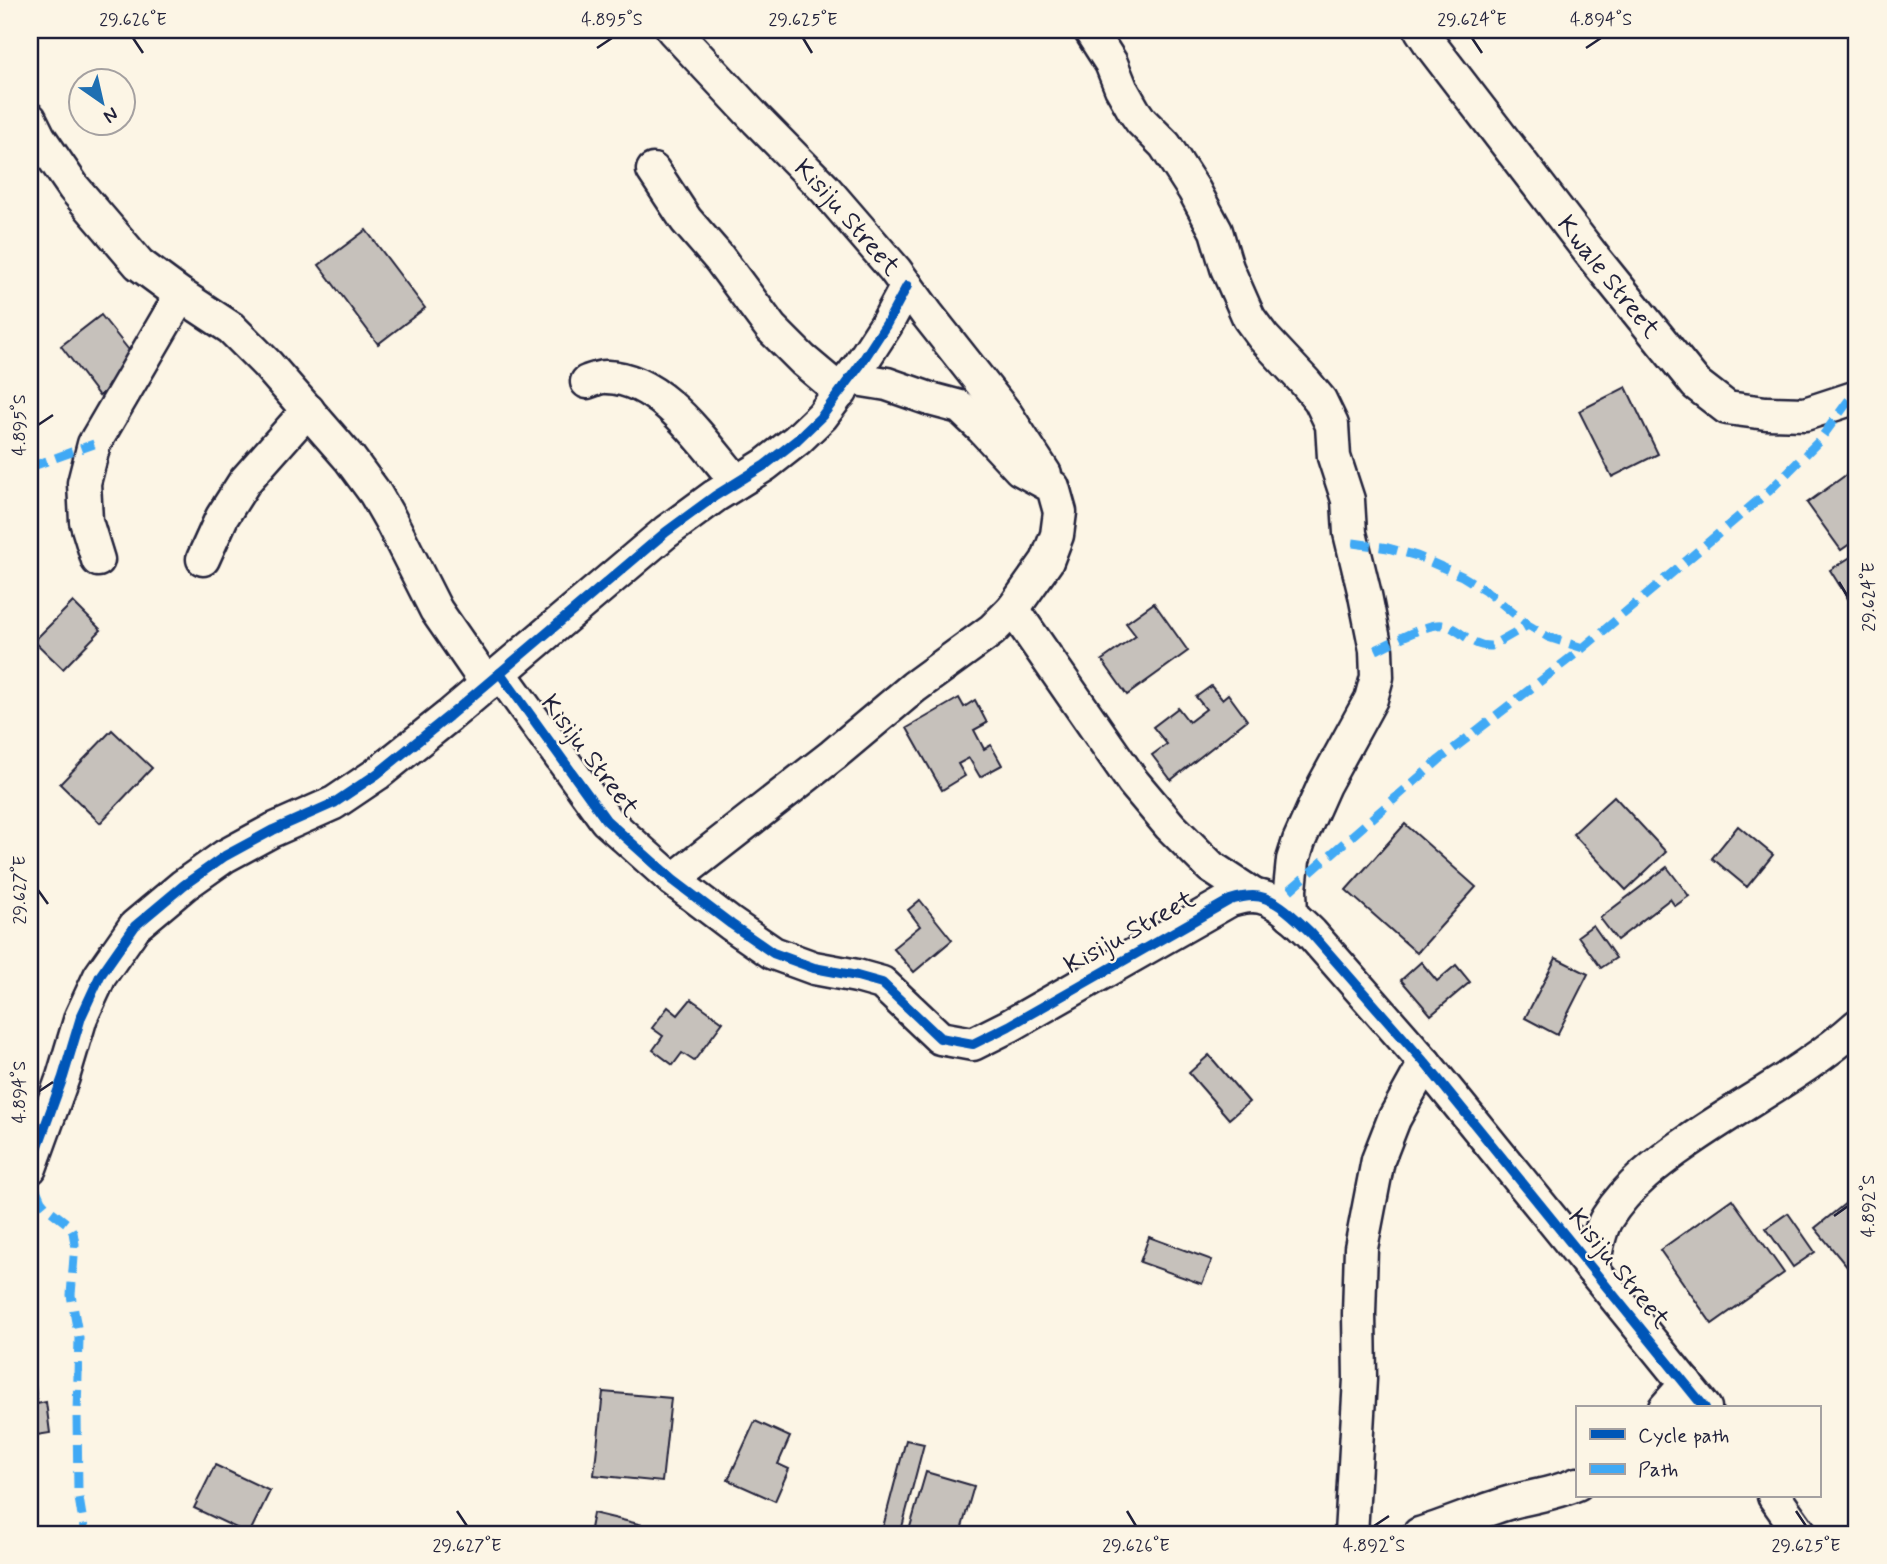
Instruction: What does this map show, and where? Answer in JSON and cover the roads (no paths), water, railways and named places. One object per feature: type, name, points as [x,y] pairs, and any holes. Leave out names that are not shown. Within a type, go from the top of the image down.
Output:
[{"type":"street","name":"Kisiju Street","points":[[673,30],[825,189],[895,270],[1006,414],[1053,486]]},
{"type":"street","points":[[1090,30],[1111,63],[1121,88],[1140,121],[1165,145],[1194,190],[1216,231],[1227,268],[1249,318],[1262,337],[1320,400],[1332,425],[1334,457],[1348,500],[1350,533],[1376,650],[1377,677],[1371,699],[1324,785],[1299,841],[1293,860],[1291,915]]},
{"type":"street","name":"Kwale Street","points":[[1421,30],[1595,259],[1696,384],[1727,408],[1766,413],[1805,414],[1857,397]]},
{"type":"street","name":"Kisiju Street","points":[[30,119],[74,188],[139,264],[232,328],[350,459],[375,493],[436,610],[606,820],[673,880],[773,953],[814,968],[883,983],[940,1038],[973,1044],[1230,900],[1255,896],[1273,902],[1311,933],[1425,1063],[1695,1396]]},
{"type":"street","points":[[653,170],[686,220],[719,258],[771,328],[803,360],[845,385],[887,384],[960,407],[1020,469],[1053,486],[1060,512],[1057,535],[1047,561],[1013,609],[992,630],[914,687],[833,755],[673,880]]},
{"type":"street","points":[[30,1168],[63,1077],[81,1017],[100,976],[135,926],[184,885],[225,856],[273,830],[334,803],[377,774],[666,532],[797,440],[822,416],[845,385],[886,325],[907,286]]},
{"type":"street","points":[[98,560],[86,521],[84,483],[94,444],[181,295]]},
{"type":"street","points":[[587,382],[605,376],[629,380],[646,387],[674,408],[737,482]]},
{"type":"street","points":[[203,559],[222,517],[245,481],[307,410]]},
{"type":"street","points":[[1013,609],[1133,782],[1170,826],[1211,867],[1255,896]]},
{"type":"street","points":[[1592,1269],[1606,1219],[1654,1165],[1803,1066],[1857,1026]]},
{"type":"street","points":[[1351,1534],[1360,1379],[1361,1248],[1378,1160],[1394,1119],[1425,1063]]},
{"type":"street","points":[[1670,1406],[1695,1396]]},
{"type":"street","points":[[1419,1534],[1507,1503],[1560,1492],[1576,1484]]},
{"type":"street","points":[[1775,1498],[1801,1534]]}]
